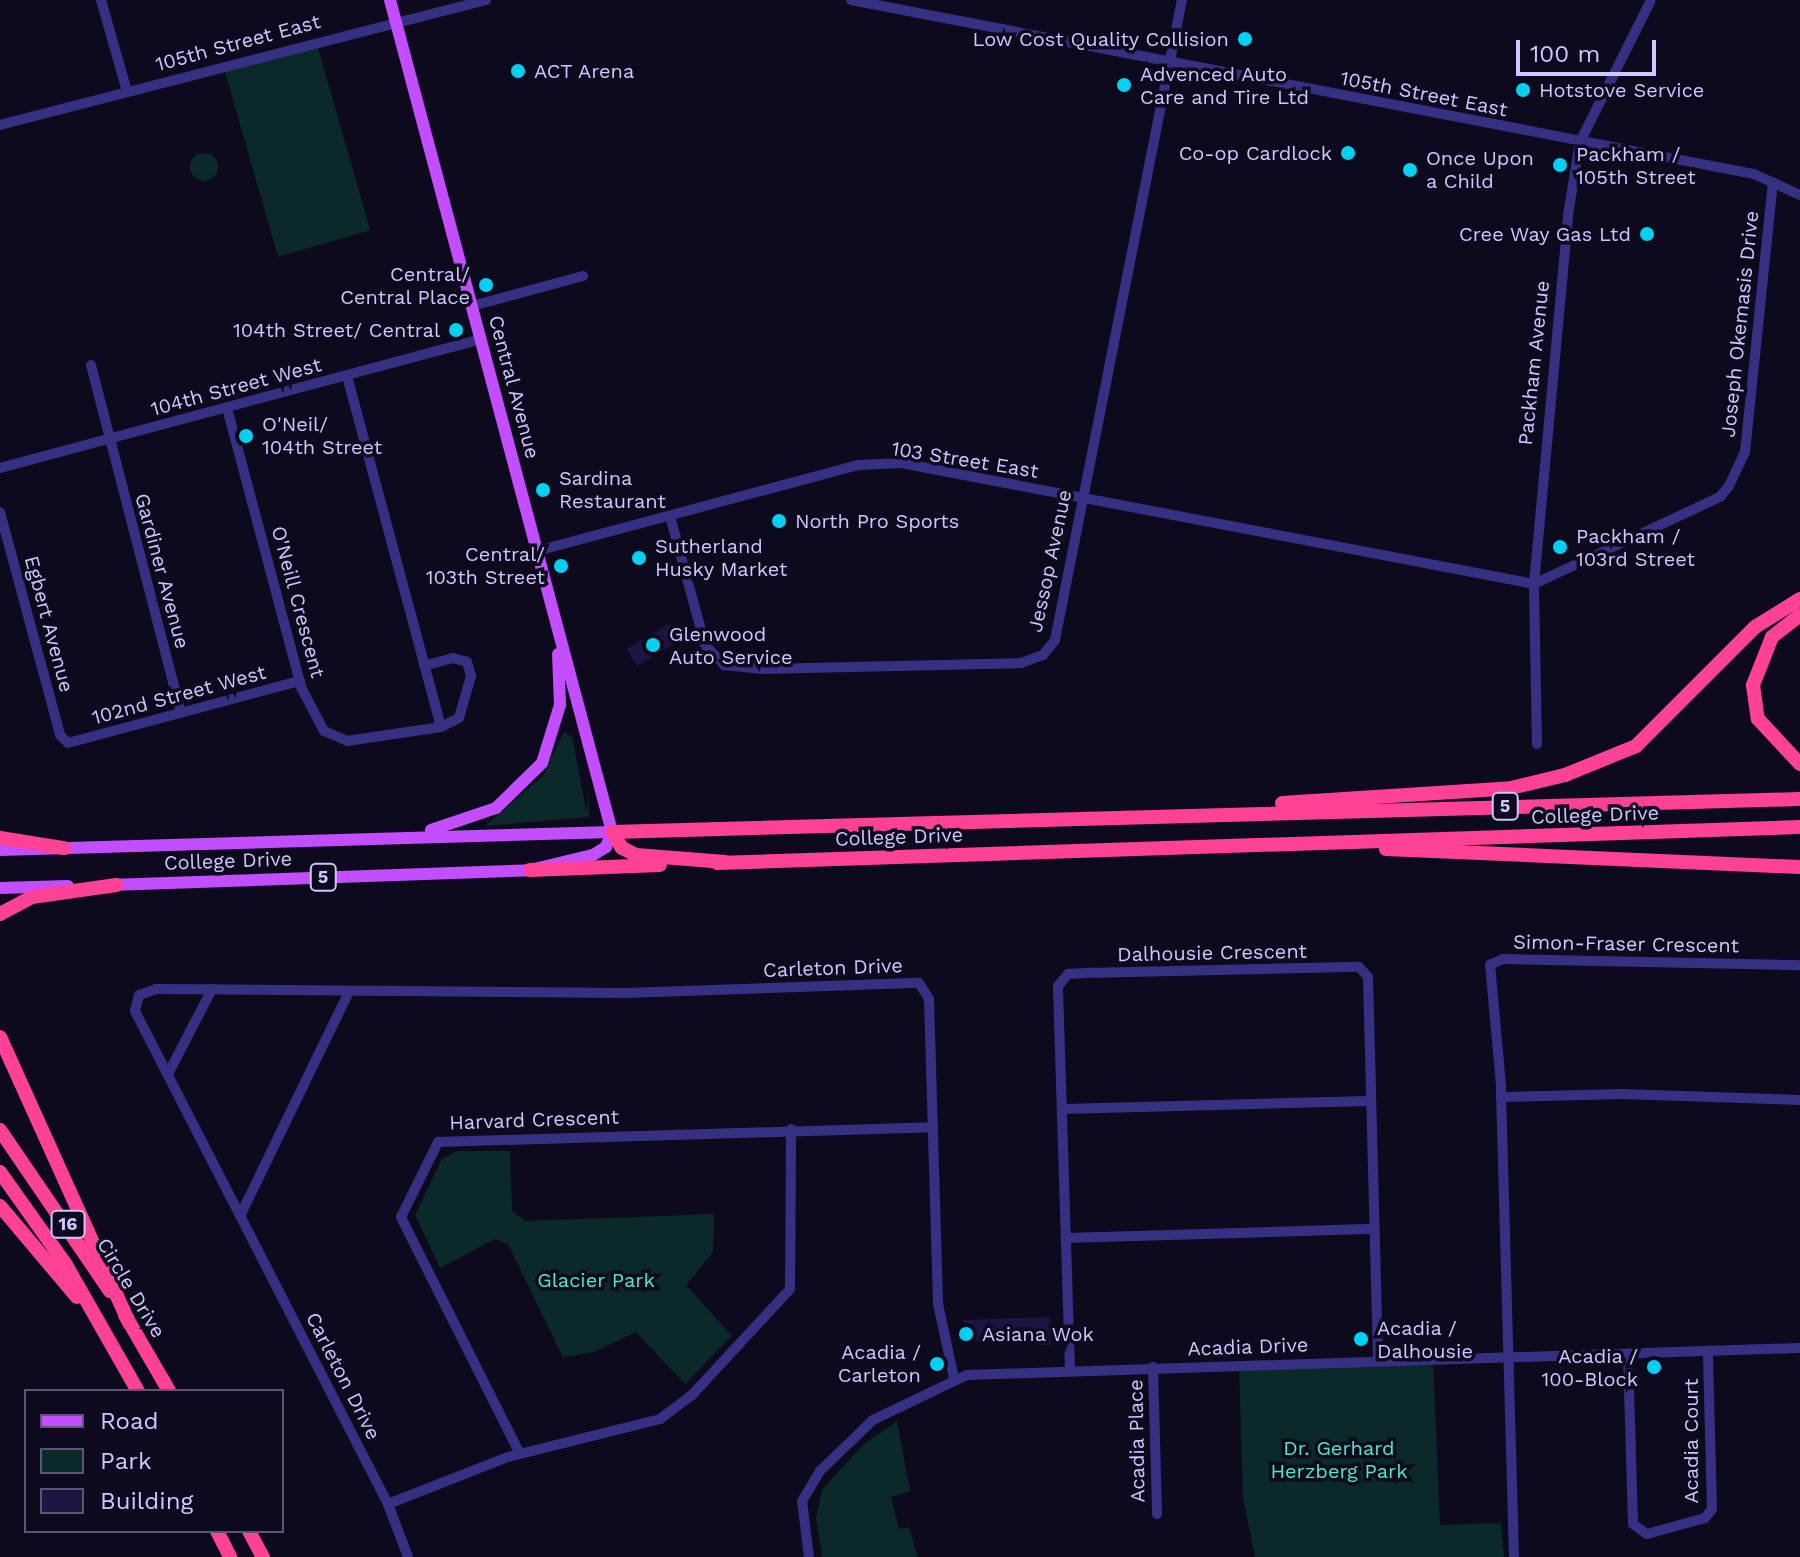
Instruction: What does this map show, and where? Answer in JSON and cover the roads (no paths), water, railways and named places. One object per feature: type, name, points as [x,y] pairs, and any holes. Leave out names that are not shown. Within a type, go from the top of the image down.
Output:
[{"type":"highway","points":[[1210,813],[1240,806],[1511,788],[1565,775],[1636,746],[1755,627],[1800,599]]},
{"type":"highway","points":[[1800,615],[1772,637],[1753,685],[1758,719],[1800,764]]},
{"type":"highway","name":"College Drive","points":[[612,832],[1800,799]]},
{"type":"highway","name":"College Drive","points":[[530,870],[1800,827]]},
{"type":"highway","points":[[612,832],[622,848],[636,855],[725,862]]},
{"type":"highway","points":[[0,838],[64,848]]},
{"type":"highway","points":[[1294,844],[1800,867]]},
{"type":"highway","points":[[0,914],[32,897],[116,885]]},
{"type":"highway","points":[[0,1037],[129,1323]]},
{"type":"highway","name":"Circle Drive","points":[[0,1130],[129,1323],[168,1389]]},
{"type":"highway","name":"16","points":[[0,1172],[91,1311],[137,1389]]},
{"type":"highway","points":[[0,1206],[91,1311]]},
{"type":"highway","points":[[218,1533],[230,1557]]},
{"type":"highway","points":[[250,1533],[264,1556]]},
{"type":"main road","name":"Central Avenue","points":[[390,0],[612,832]]},
{"type":"main road","points":[[385,838],[454,826],[496,808],[542,763],[560,705],[558,630]]},
{"type":"main road","points":[[530,870],[593,855],[606,847],[612,832]]},
{"type":"main road","name":"College Drive","points":[[0,850],[612,832]]},
{"type":"main road","name":"College Drive","points":[[0,888],[530,870]]},
{"type":"street","points":[[101,0],[127,91]]},
{"type":"street","name":"105th Street East","points":[[0,125],[486,0]]},
{"type":"street","name":"105th Street East","points":[[851,0],[1580,142],[1773,182],[1800,195]]},
{"type":"street","name":"Jessop Avenue","points":[[670,516],[705,645],[724,665],[763,669],[1021,663],[1043,655],[1055,640],[1182,0]]},
{"type":"street","name":"Packham Avenue","points":[[1537,744],[1534,584],[1556,313],[1580,142],[1650,2]]},
{"type":"street","name":"Joseph Okemasis Drive","points":[[1534,584],[1720,497],[1729,486],[1745,452],[1773,182]]},
{"type":"street","points":[[472,306],[583,276]]},
{"type":"street","name":"104th Street West","points":[[0,468],[481,339]]},
{"type":"street","name":"Gardiner Avenue","points":[[91,365],[181,713]]},
{"type":"street","points":[[347,376],[424,666],[441,727],[464,708],[470,668],[462,658],[424,666]]},
{"type":"street","name":"O'Neill Crescent","points":[[227,408],[300,681],[335,740],[441,727]]},
{"type":"street","name":"103 Street East","points":[[537,551],[859,465],[901,463],[1534,584]]},
{"type":"street","name":"Egbert Avenue","points":[[0,512],[60,735],[68,743]]},
{"type":"street","name":"102nd Street West","points":[[68,743],[300,681]]},
{"type":"street","name":"Simon-Fraser Crescent","points":[[1514,1557],[1501,1097],[1497,1004],[1489,971],[1497,959],[1800,965]]},
{"type":"street","name":"Dalhousie Crescent","points":[[1070,1370],[1058,986],[1068,974],[1086,973],[1359,967],[1368,977],[1378,1360]]},
{"type":"street","name":"Carleton Drive","points":[[408,1557],[388,1504],[135,1011],[139,995],[212,989],[631,993],[919,983],[929,999],[938,1304],[954,1378]]},
{"type":"street","points":[[168,1074],[212,989]]},
{"type":"street","points":[[241,1214],[349,992]]},
{"type":"street","points":[[1501,1097],[1622,1094],[1800,1100]]},
{"type":"street","points":[[1063,1109],[1370,1101]]},
{"type":"street","name":"Harvard Crescent","points":[[520,1454],[401,1217],[438,1142],[932,1127]]},
{"type":"street","points":[[388,1504],[520,1454],[660,1419],[692,1395],[782,1301],[795,1274],[791,1129]]},
{"type":"street","points":[[1066,1238],[1374,1229]]},
{"type":"street","name":"Acadia Drive","points":[[809,1557],[801,1519],[814,1479],[873,1420],[954,1378],[1153,1367],[1800,1348]]},
{"type":"street","name":"Acadia Court","points":[[1628,1354],[1633,1524],[1647,1534],[1705,1518],[1712,1509],[1708,1353]]},
{"type":"street","name":"Acadia Place","points":[[1153,1367],[1157,1514]]},
{"type":"place","name":"Low Cost Quality Collision","points":[[1245,39]]},
{"type":"place","name":"ACT Arena","points":[[518,71]]},
{"type":"place","name":"Advenced Auto Care and Tire Ltd","points":[[1124,85]]},
{"type":"place","name":"Hotstove Service","points":[[1523,90]]},
{"type":"place","name":"Co-op Cardlock","points":[[1348,153]]},
{"type":"place","name":"Packham / 105th Street","points":[[1560,165]]},
{"type":"place","name":"Once Upon a Child","points":[[1410,170]]},
{"type":"place","name":"Cree Way Gas Ltd","points":[[1647,234]]},
{"type":"place","name":"Central/ Central Place","points":[[486,285]]},
{"type":"place","name":"104th Street/ Central","points":[[456,330]]},
{"type":"place","name":"O'Neil/ 104th Street","points":[[246,436]]},
{"type":"place","name":"Sardina Restaurant","points":[[543,490]]},
{"type":"place","name":"North Pro Sports","points":[[779,521]]},
{"type":"place","name":"Packham / 103rd Street","points":[[1560,547]]},
{"type":"place","name":"Sutherland Husky Market","points":[[639,558]]},
{"type":"place","name":"Central/ 103th Street","points":[[561,566]]},
{"type":"place","name":"Glenwood Auto Service","points":[[653,645]]},
{"type":"place","name":"Asiana Wok","points":[[966,1334]]},
{"type":"place","name":"Acadia / Dalhousie","points":[[1361,1339]]},
{"type":"place","name":"Acadia / Carleton","points":[[937,1364]]},
{"type":"place","name":"Acadia / 100-Block","points":[[1654,1367]]},
{"type":"park label","name":"Glacier Park","points":[[596,1280]]},
{"type":"park label","name":"Dr. Gerhard Herzberg Park","points":[[1339,1460]]}]
